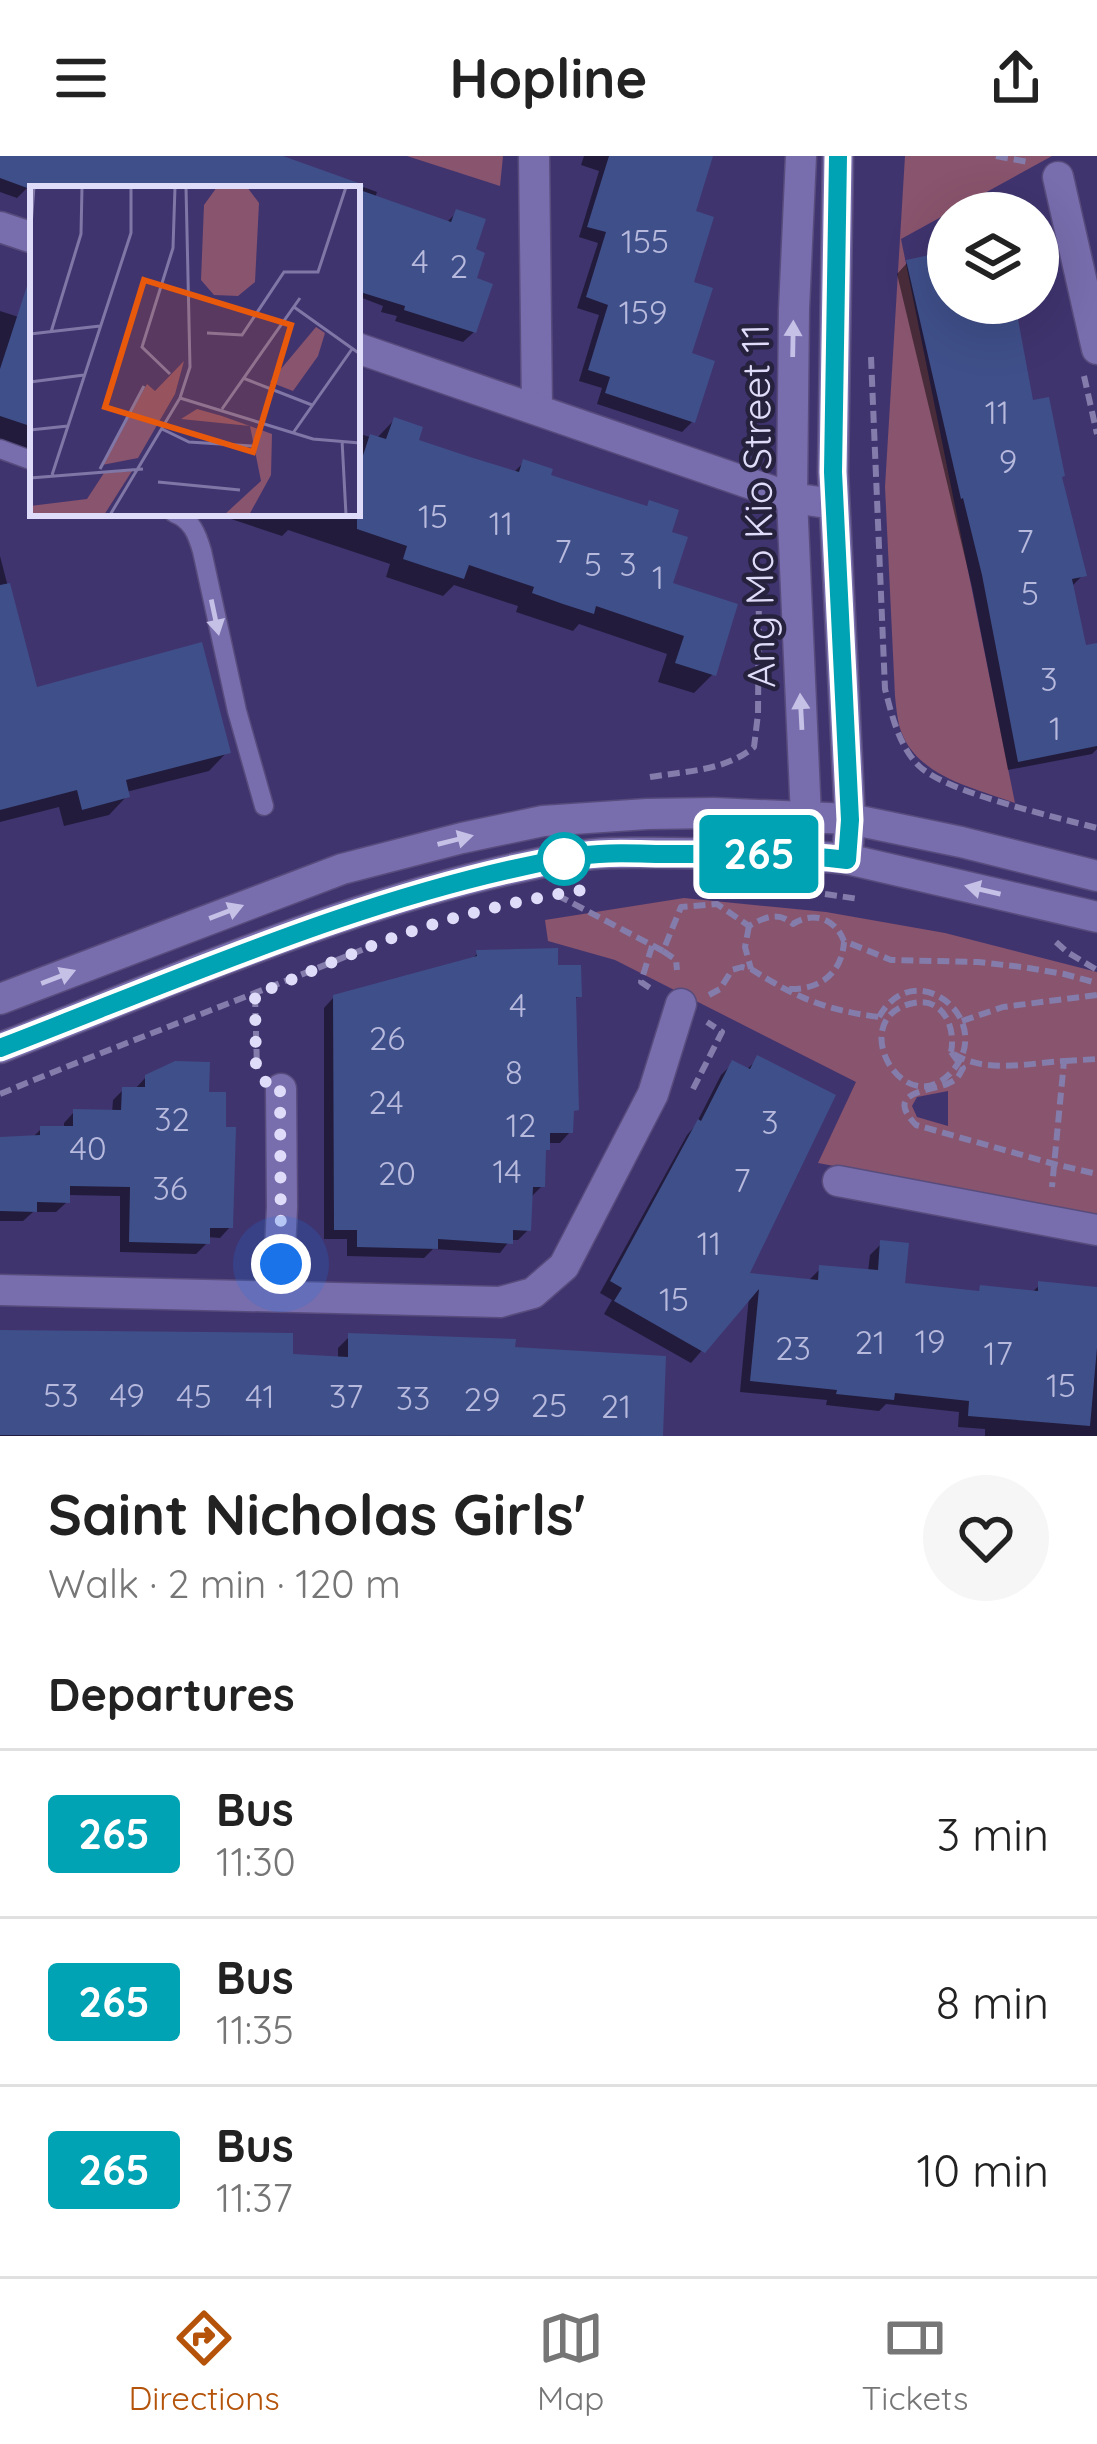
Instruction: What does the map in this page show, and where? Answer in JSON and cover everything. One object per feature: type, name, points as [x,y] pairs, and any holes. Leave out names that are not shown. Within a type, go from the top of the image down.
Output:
[{"type":"street","points":[[534,156],[537,410]]},
{"type":"street","name":"Ang Mo Kio Street 11","points":[[801,156],[792,497],[805,855]]},
{"type":"street","name":"Ang Mo Kio Street 11","points":[[838,156],[834,504],[850,820],[847,860]]},
{"type":"street","points":[[1058,177],[1097,349]]},
{"type":"street","points":[[0,226],[30,237]]},
{"type":"street","points":[[360,349],[792,497],[834,504]]},
{"type":"street","points":[[0,999],[342,869],[543,821],[647,814],[850,820],[1097,876]]},
{"type":"street","points":[[0,1048],[354,913],[432,889],[576,856],[805,855],[847,860],[1097,917]]},
{"type":"street","points":[[0,1290],[500,1302],[533,1294],[564,1266],[643,1113],[691,998]]},
{"type":"street","points":[[278,1295],[280,1089]]},
{"type":"street","points":[[838,1181],[1097,1230]]},
{"type":"lane","points":[[0,449],[30,460]]},
{"type":"lane","points":[[178,516],[195,528],[202,551],[237,711],[264,806]]},
{"type":"path","points":[[871,341],[885,689],[894,725],[922,770],[1009,805],[1097,828]]},
{"type":"path","points":[[642,779],[720,766],[754,747],[759,575]]},
{"type":"path","points":[[806,891],[863,900]]},
{"type":"path","points":[[574,892],[556,895],[676,960],[691,998],[722,1032],[691,1093]]},
{"type":"path","points":[[663,951],[681,908],[718,904],[749,926]]},
{"type":"path","points":[[749,926],[775,915],[793,924],[803,917],[818,917],[834,925],[844,941],[891,960],[978,962],[1097,983]]},
{"type":"path","points":[[749,926],[745,946],[751,969]]},
{"type":"path","points":[[1077,945],[1053,939],[1097,970]]},
{"type":"path","points":[[0,1094],[386,940]]},
{"type":"path","points":[[780,987],[802,989],[825,981],[836,969],[844,941]]},
{"type":"path","points":[[691,998],[714,994],[732,970],[742,967],[807,1002],[879,1017],[894,999],[928,992],[950,1002],[962,1021],[964,1043],[956,1067],[940,1081],[924,1085],[902,1080],[888,1067],[882,1048],[885,1025],[902,1007],[921,1002],[948,1018],[953,1030],[951,1052],[963,1068],[947,1084],[914,1092],[907,1103],[910,1119],[916,1125],[1097,1174]]},
{"type":"path","points":[[255,995],[256,1068],[272,1091],[280,1089]]},
{"type":"path","points":[[962,1021],[1004,1007],[1097,995]]},
{"type":"path","points":[[951,1052],[989,1066],[1097,1059]]},
{"type":"path","points":[[1049,1221],[1064,1061]]},
{"type":"shaded area","points":[[407,156],[503,156],[500,186]]},
{"type":"shaded area","points":[[905,156],[1052,156],[987,192],[927,192],[927,225],[901,239],[1015,803],[931,768],[906,742],[899,725],[885,487]]},
{"type":"shaded area","points":[[684,898],[826,912],[945,933],[1097,972],[1097,1215],[818,1163],[856,1082],[615,960],[548,941],[545,920]],"holes":[[[948,1091],[948,1126],[917,1117],[912,1106],[917,1097]]]},
{"type":"building","points":[[0,156],[283,156],[364,185],[363,189],[30,189],[0,178]]},
{"type":"building","points":[[609,156],[713,156],[696,211],[714,217],[694,282],[713,288],[692,353],[715,361],[695,423],[605,393],[610,377],[588,370],[608,305],[586,297],[606,232],[587,227]]},
{"type":"building","points":[[360,190],[451,222],[456,209],[486,219],[476,249],[485,253],[477,278],[493,284],[476,333],[404,310],[405,306],[360,292]]},
{"type":"building","points":[[927,256],[927,324],[1019,324],[1033,400],[1049,397],[1062,477],[1087,576],[1072,579],[1086,645],[1097,643],[1097,746],[1018,762],[982,575],[906,260]]},
{"type":"building","points":[[30,286],[30,426],[0,416],[0,369]]},
{"type":"building","points":[[394,417],[423,427],[419,440],[470,457],[519,472],[523,459],[553,469],[551,475],[647,506],[649,500],[679,510],[672,532],[688,537],[673,583],[738,604],[716,676],[675,663],[684,636],[596,606],[594,614],[563,604],[532,593],[534,587],[469,565],[464,579],[433,569],[403,559],[407,546],[357,529],[360,465],[370,434],[386,439]]},
{"type":"building","points":[[10,583],[37,687],[202,642],[231,753],[126,780],[130,797],[82,810],[77,790],[0,810],[0,585]]},
{"type":"building","points":[[558,948],[558,965],[581,965],[582,997],[576,997],[579,1110],[574,1111],[573,1133],[550,1133],[545,1187],[533,1187],[531,1231],[513,1230],[513,1244],[438,1239],[438,1249],[357,1247],[357,1230],[334,1230],[333,995],[477,956],[476,950]]},
{"type":"building","points":[[757,1055],[836,1095],[750,1273],[818,1280],[819,1265],[878,1270],[880,1240],[909,1243],[905,1283],[979,1291],[980,1285],[1038,1291],[1038,1281],[1097,1287],[1090,1426],[968,1416],[969,1401],[895,1393],[894,1400],[750,1381],[759,1289],[705,1353],[614,1301],[622,1288],[610,1281],[732,1060],[750,1069]]},
{"type":"building","points":[[175,1061],[210,1062],[209,1092],[226,1092],[226,1127],[236,1127],[233,1228],[210,1228],[210,1244],[129,1242],[130,1187],[70,1186],[70,1203],[37,1202],[37,1212],[0,1211],[0,1137],[40,1135],[40,1126],[73,1126],[73,1109],[121,1110],[122,1087],[145,1087],[145,1075]]},
{"type":"building","points":[[0,1330],[293,1333],[293,1354],[348,1357],[348,1333],[516,1339],[515,1347],[666,1356],[663,1436],[0,1435]]},
{"type":"bus line","name":"265","points":[[0,1048],[354,913],[432,889],[576,856],[805,855],[847,860],[850,820],[833,472],[838,156]]},
{"type":"route","points":[[281,1264],[280,1089],[272,1091],[256,1068],[255,995],[441,922],[582,890],[564,859]]}]
